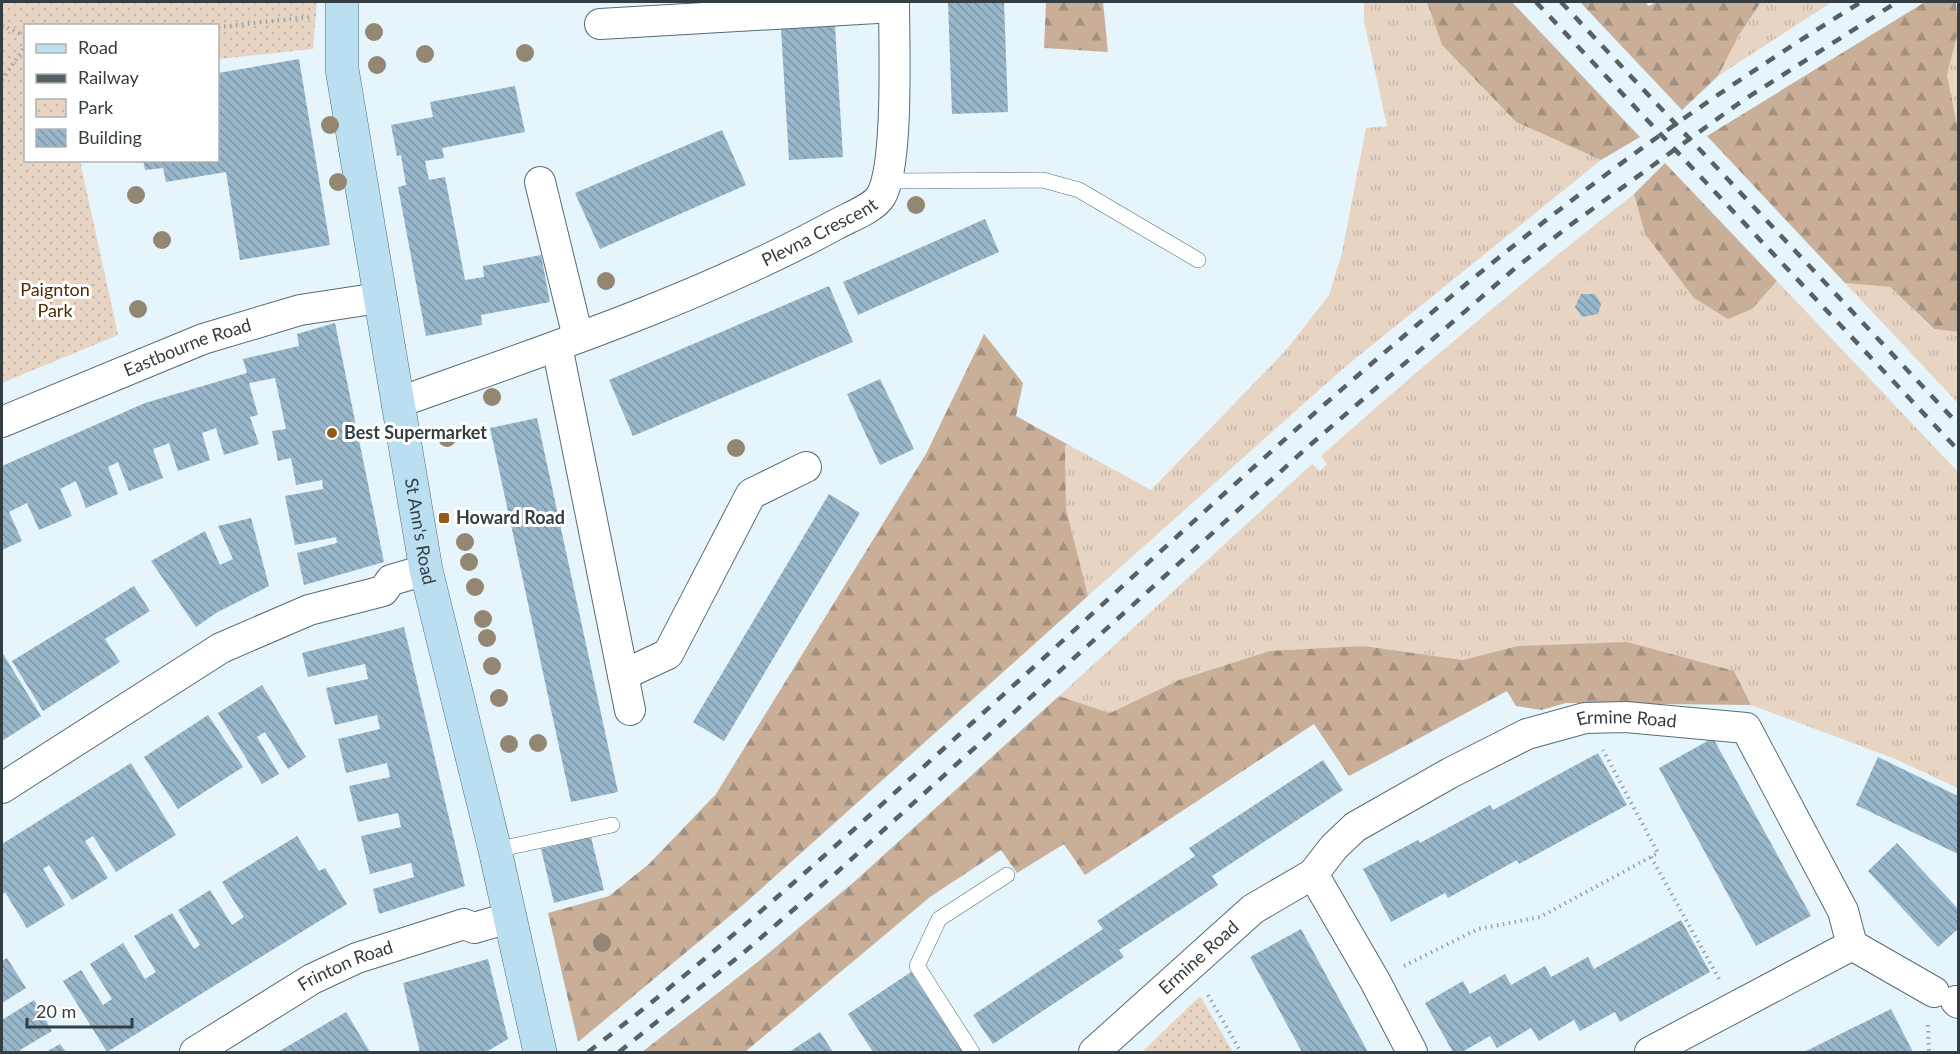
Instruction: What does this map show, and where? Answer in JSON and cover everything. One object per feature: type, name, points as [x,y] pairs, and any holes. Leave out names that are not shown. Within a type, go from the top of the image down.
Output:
[{"type":"main road","name":"St Ann's Road","points":[[342,6],[342,69],[426,570],[495,850],[540,1053]]},
{"type":"street","name":"Plevna Crescent","points":[[398,402],[567,342],[694,292],[816,236],[871,205],[880,197],[887,181],[893,92],[894,4],[600,24]]},
{"type":"street","points":[[540,182],[630,710]]},
{"type":"street","name":"Eastbourne Road","points":[[2,422],[203,339],[300,310],[379,298]]},
{"type":"street","points":[[623,675],[668,654],[751,494],[806,468]]},
{"type":"street","points":[[2,788],[221,648],[309,610],[383,591],[391,580],[426,570]]},
{"type":"street","name":"Ermine Road","points":[[1094,1053],[1253,909],[1313,874],[1355,827],[1450,773],[1527,734],[1585,717],[1626,717],[1746,728],[1843,911],[1852,945]]},
{"type":"street","points":[[1313,874],[1412,1053]]},
{"type":"street","name":"Frinton Road","points":[[195,1053],[312,979],[357,958],[464,924],[474,928],[509,918]]},
{"type":"street","points":[[1650,1053],[1734,1006],[1852,945],[1949,999]]},
{"type":"lane","points":[[887,181],[1043,180],[1079,190],[1198,260]]},
{"type":"lane","points":[[495,850],[612,825]]},
{"type":"lane","points":[[972,1053],[917,966],[939,919],[1007,875]]},
{"type":"path","points":[[219,27],[262,24],[342,6]]},
{"type":"path","points":[[2,25],[24,36]]},
{"type":"path","points":[[2,80],[24,48]]},
{"type":"path","points":[[1374,981],[1478,928],[1540,916],[1658,853],[1585,717]]},
{"type":"path","points":[[1651,857],[1734,1006]]},
{"type":"path","points":[[1191,965],[1240,1053]]},
{"type":"green space","name":"Paignton Park","points":[[2,2],[317,2],[313,49],[219,59],[219,24],[24,24],[24,162],[80,162],[118,335],[2,383]]},
{"type":"green space","points":[[1046,2],[1103,2],[1108,52],[1044,48]]},
{"type":"green space","points":[[1364,2],[1427,2],[1442,45],[1516,122],[1601,160],[1345,367],[1088,596],[1066,509],[1065,443],[1151,490],[1287,349],[1329,295],[1342,253],[1366,128],[1387,126],[1364,21]]},
{"type":"green space","points":[[1427,2],[1512,2],[1640,137],[1601,160],[1516,122],[1442,45]]},
{"type":"green space","points":[[1580,2],[1645,2],[1649,6],[1656,2],[1761,2],[1739,35],[1718,76],[1682,110]]},
{"type":"green space","points":[[1761,2],[1832,2],[1718,76],[1739,35]]},
{"type":"green space","points":[[1925,2],[1956,2],[1958,32],[1947,75],[1958,130],[1958,332],[1934,329],[1890,287],[1845,283],[1707,136]]},
{"type":"green space","points":[[1958,32],[1958,130],[1947,75]]},
{"type":"green space","points":[[1665,163],[1777,281],[1752,309],[1728,319],[1694,298],[1645,234],[1634,194]]},
{"type":"green space","points":[[1634,194],[1645,234],[1752,309],[1777,281],[1958,472],[1958,788],[1893,758],[1751,705],[1733,671],[1517,646],[1463,660],[1364,646],[1179,680],[1110,713],[1059,696],[1312,464],[1320,471],[1327,464],[1321,456],[1359,422],[1476,322]]},
{"type":"green space","points":[[1845,283],[1890,287],[1933,329],[1958,332],[1958,403]]},
{"type":"green space","points":[[984,334],[1023,383],[1016,416],[1065,443],[1066,509],[1088,596],[743,905],[578,1042],[548,913],[609,896],[649,864],[716,794],[926,454]]},
{"type":"green space","points":[[1627,642],[1734,671],[1751,705],[1566,703],[1541,710],[1516,706],[1507,691],[1349,776],[1314,724],[1085,875],[1064,844],[1017,873],[1001,850],[930,897],[745,1052],[642,1052],[759,961],[854,882],[1059,696],[1110,713],[1179,680],[1270,651],[1364,646],[1463,660],[1517,646]]},
{"type":"green space","points":[[1200,996],[1233,1052],[1142,1052]]},
{"type":"building","points":[[948,2],[1004,2],[1008,112],[952,114]]},
{"type":"building","points":[[835,26],[843,157],[789,160],[781,29]]},
{"type":"building","points":[[299,59],[330,245],[240,260],[226,172],[166,182],[163,168],[145,170],[143,162],[219,162],[219,73]]},
{"type":"building","points":[[515,86],[525,132],[442,148],[444,158],[425,161],[429,180],[445,177],[465,280],[484,277],[483,266],[541,255],[550,302],[481,315],[482,325],[426,336],[398,187],[406,185],[401,155],[397,156],[391,125],[433,117],[430,102]]},
{"type":"building","points":[[722,130],[746,185],[600,249],[575,193]]},
{"type":"building","points":[[985,219],[999,252],[858,315],[843,282]]},
{"type":"building","points":[[829,286],[853,342],[633,436],[609,380]]},
{"type":"building","points":[[1581,294],[1595,294],[1601,304],[1598,314],[1582,317],[1575,307]]},
{"type":"building","points":[[335,323],[384,562],[304,585],[297,553],[337,543],[336,537],[295,545],[285,496],[323,489],[322,480],[296,485],[291,458],[278,461],[272,431],[286,429],[275,378],[249,383],[258,415],[250,417],[259,444],[224,455],[216,428],[202,433],[210,460],[178,471],[169,443],[153,449],[163,478],[129,491],[118,462],[108,467],[118,494],[86,508],[76,481],[60,489],[72,516],[39,530],[27,503],[9,512],[22,541],[2,550],[2,466],[145,403],[247,373],[243,359],[299,346],[297,334]]},
{"type":"building","points":[[880,379],[914,449],[880,465],[847,394]]},
{"type":"building","points":[[537,418],[618,792],[571,802],[490,428]]},
{"type":"building","points":[[829,494],[860,513],[724,741],[693,722]]},
{"type":"building","points":[[251,518],[269,586],[216,613],[196,627],[151,561],[205,531],[220,565],[233,559],[218,526]]},
{"type":"building","points":[[134,586],[150,611],[105,639],[120,662],[43,711],[12,661]]},
{"type":"building","points":[[404,627],[465,886],[379,914],[373,889],[414,877],[411,863],[370,874],[361,836],[401,827],[398,813],[358,822],[349,786],[390,777],[387,763],[346,773],[338,739],[380,729],[377,715],[335,725],[326,688],[368,679],[365,664],[308,677],[302,653]]},
{"type":"building","points":[[2,652],[41,716],[2,741]]},
{"type":"building","points":[[262,685],[306,757],[288,769],[265,732],[257,737],[279,774],[262,784],[218,713]]},
{"type":"building","points":[[208,715],[243,767],[178,809],[144,757]]},
{"type":"building","points":[[1713,738],[1811,916],[1756,946],[1659,768]]},
{"type":"building","points":[[1598,753],[1627,805],[1519,864],[1517,860],[1448,898],[1445,893],[1391,922],[1363,869],[1418,840],[1420,843],[1490,805],[1493,810]]},
{"type":"building","points":[[1878,757],[1958,796],[1958,854],[1856,805]]},
{"type":"building","points":[[1323,760],[1343,790],[1212,876],[1218,885],[1119,950],[1124,957],[993,1044],[973,1015],[1103,929],[1097,921],[1195,856],[1189,848]]},
{"type":"building","points":[[131,763],[176,835],[116,872],[93,836],[85,841],[108,878],[72,900],[49,865],[43,869],[65,905],[27,928],[5,892],[2,895],[2,844]]},
{"type":"building","points":[[297,836],[319,871],[325,868],[347,904],[107,1052],[63,981],[81,970],[103,1005],[112,999],[90,964],[123,943],[145,979],[156,972],[134,936],[172,913],[194,949],[200,945],[178,910],[210,890],[232,925],[244,917],[222,882]]},
{"type":"building","points":[[591,837],[604,890],[554,903],[541,849]]},
{"type":"building","points":[[1897,843],[1958,909],[1958,929],[1938,947],[1868,871]]},
{"type":"building","points":[[1681,920],[1710,972],[1620,1022],[1615,1012],[1580,1031],[1574,1020],[1539,1041],[1531,1028],[1497,1048],[1490,1036],[1462,1052],[1453,1052],[1425,1003],[1463,981],[1470,994],[1505,974],[1511,985],[1545,966],[1551,977],[1588,957],[1594,969]]},
{"type":"building","points":[[1301,929],[1368,1052],[1302,1052],[1250,957]]},
{"type":"building","points":[[7,958],[26,988],[2,1003],[2,961]]},
{"type":"building","points":[[488,959],[508,1039],[486,1052],[420,1052],[403,983]]},
{"type":"building","points":[[911,972],[963,1052],[873,1052],[848,1014]]},
{"type":"building","points":[[34,1000],[52,1031],[20,1050],[22,1052],[2,1052],[2,1020]]},
{"type":"building","points":[[1891,1009],[1913,1052],[1804,1052]]},
{"type":"building","points":[[346,1012],[370,1052],[278,1052]]},
{"type":"building","points":[[820,1032],[833,1052],[789,1052]]},
{"type":"building","points":[[60,1044],[66,1052],[46,1052]]},
{"type":"railway","points":[[1536,2],[1958,450]]},
{"type":"railway","points":[[1561,2],[1958,424]]},
{"type":"railway","points":[[588,1052],[783,892],[1258,463],[1478,274],[1591,186],[1667,131],[1861,2]]},
{"type":"railway","points":[[619,1052],[742,954],[836,873],[1310,445],[1513,270],[1569,226],[1742,101],[1897,2]]},
{"type":"place","name":"Best Supermarket","points":[[332,433]]},
{"type":"place","name":"Howard Road","points":[[444,518]]}]
